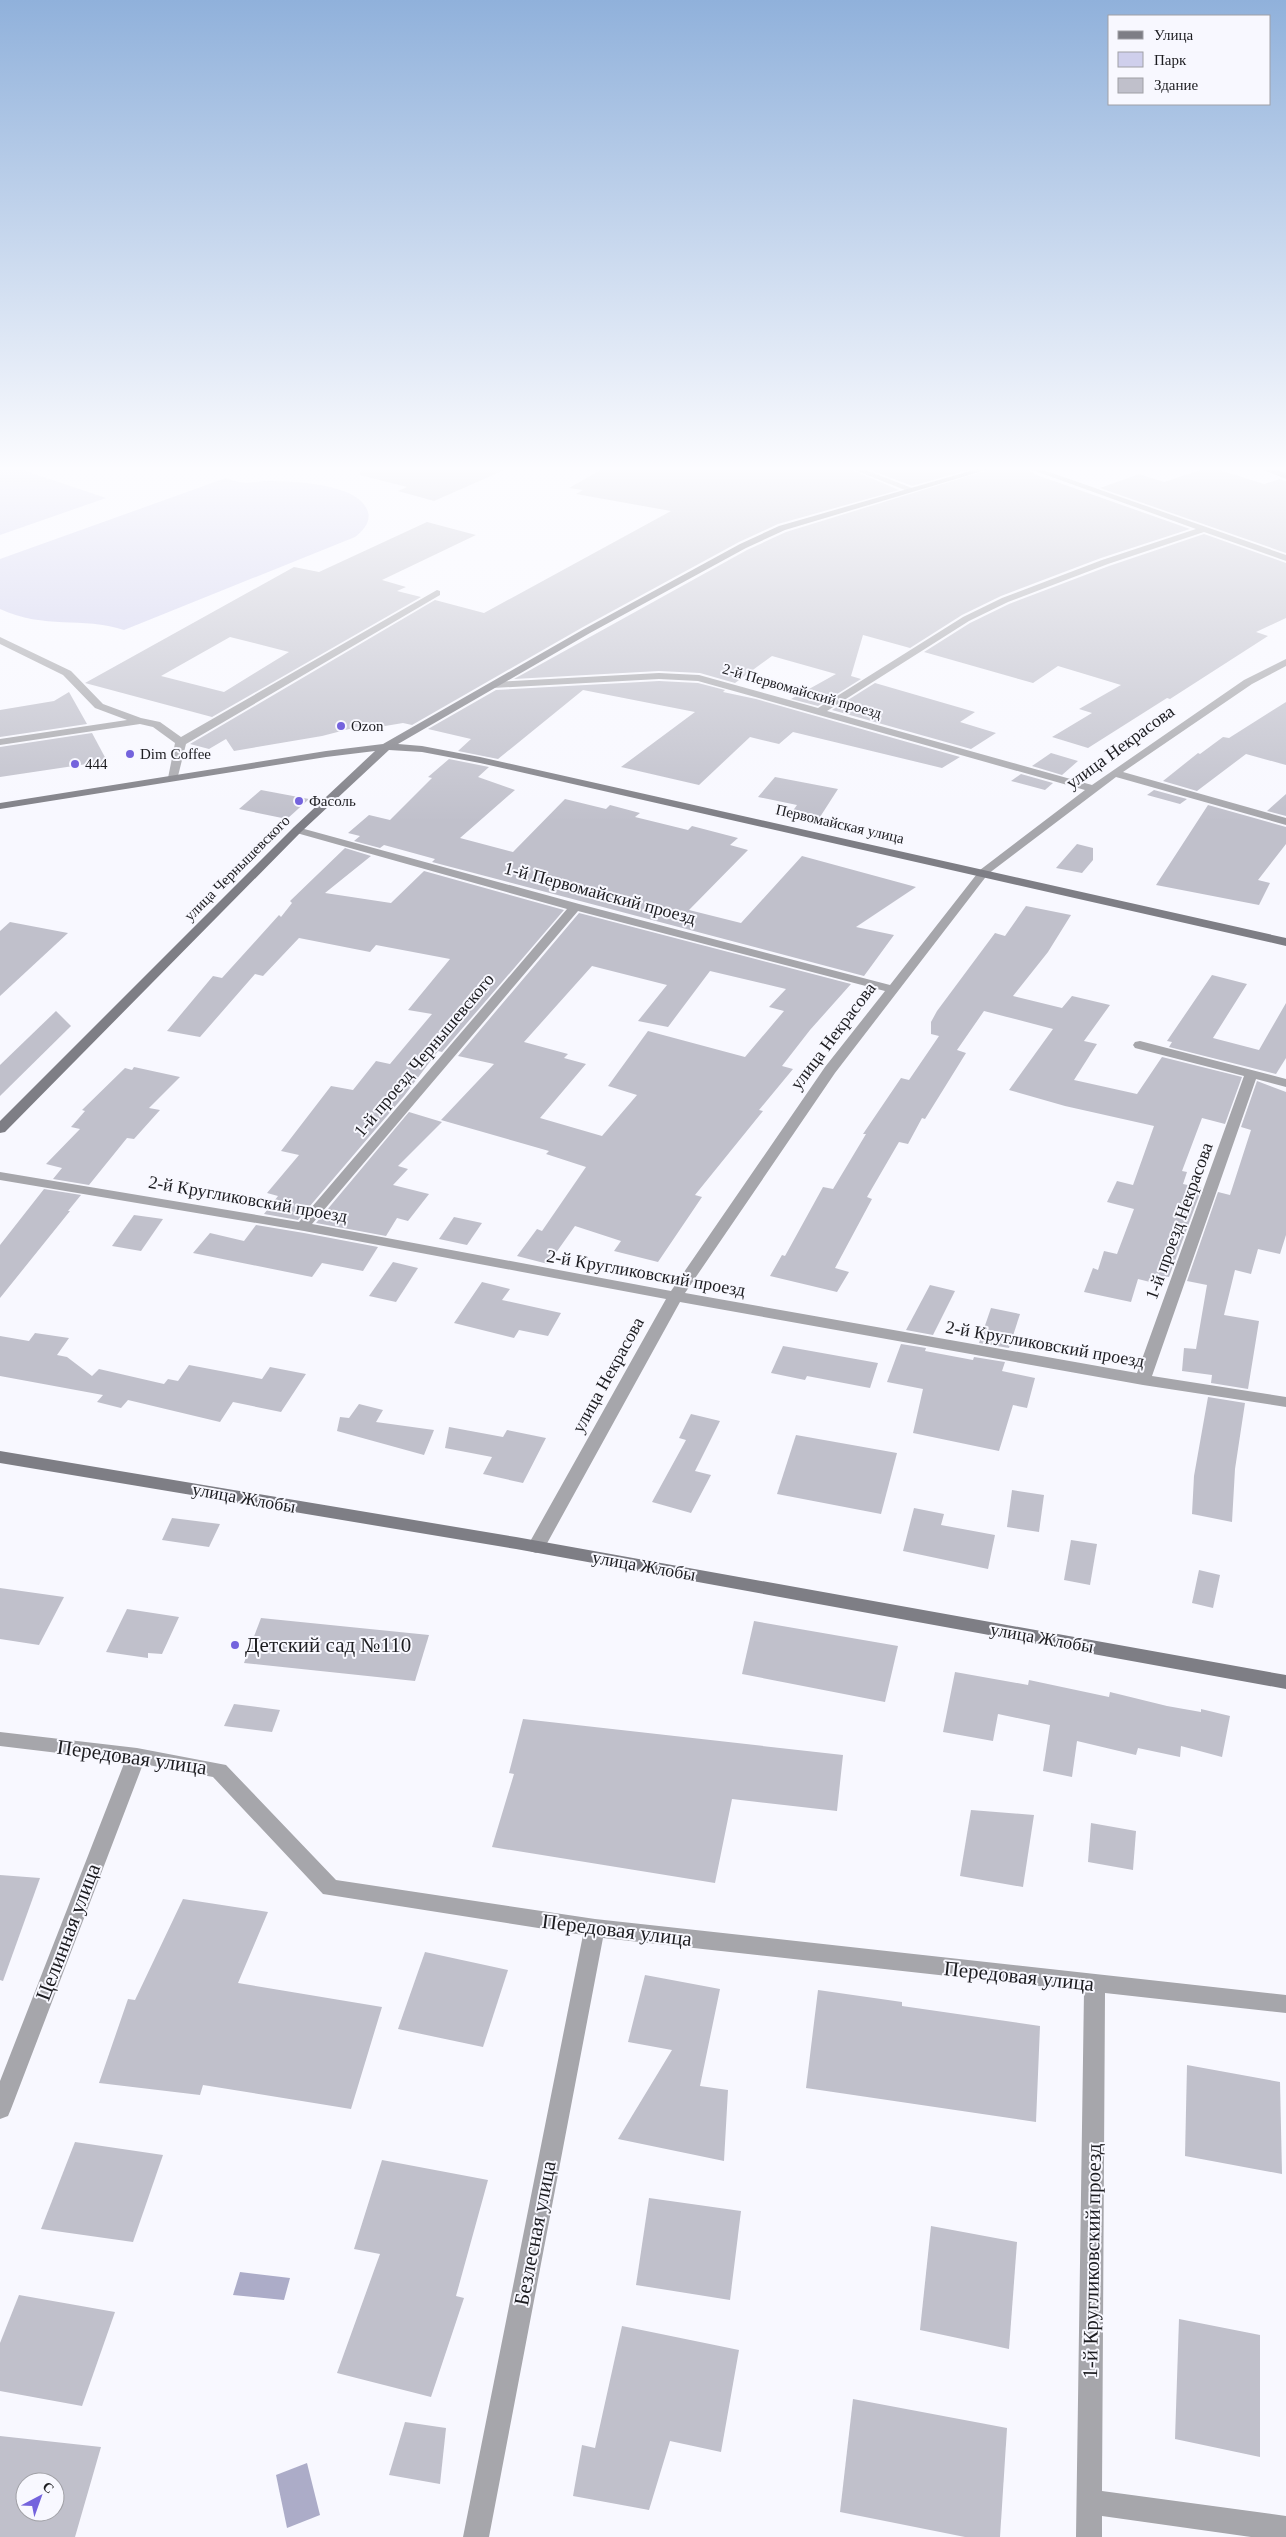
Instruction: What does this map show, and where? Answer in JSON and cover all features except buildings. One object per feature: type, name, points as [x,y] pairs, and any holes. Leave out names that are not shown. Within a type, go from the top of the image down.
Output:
[{"type":"street","name":"улица Чернышевского","points":[[0,1129],[297,830],[386,747],[671,585]]},
{"type":"street","points":[[820,711],[966,619],[1005,600],[1043,585]]},
{"type":"street","points":[[173,778],[181,742],[437,594]]},
{"type":"street","points":[[0,640],[67,673],[99,706],[156,724],[181,742]]},
{"type":"street","name":"улица Некрасова","points":[[536,1547],[674,1298],[830,1070],[984,872],[1114,773],[1248,682],[1286,662]]},
{"type":"street","name":"2-й Первомайский проезд","points":[[493,685],[660,676],[699,678],[1095,789]]},
{"type":"street","points":[[0,742],[140,720]]},
{"type":"street","points":[[0,806],[173,778],[386,747]]},
{"type":"street","name":"Первомайская улица","points":[[386,747],[422,749],[480,760],[984,872],[1286,942]]},
{"type":"street","points":[[1114,773],[1286,822]]},
{"type":"street","name":"1-й Первомайский проезд","points":[[297,830],[574,907],[894,990]]},
{"type":"street","name":"1-й проезд Чернышевского","points":[[302,1227],[574,907]]},
{"type":"street","points":[[1140,1045],[1286,1083]]},
{"type":"street","name":"1-й проезд Некрасова","points":[[1143,1380],[1251,1074]]},
{"type":"street","name":"2-й Кругликовский проезд","points":[[0,1176],[302,1227],[674,1298],[1143,1380],[1286,1402]]},
{"type":"street","name":"улица Жлобы","points":[[0,1457],[536,1547],[1286,1682]]},
{"type":"street","name":"Передовая улица","points":[[0,1740],[137,1755],[219,1770],[330,1888],[595,1928],[1286,2004]]},
{"type":"street","name":"Целинная улица","points":[[0,2109],[137,1755]]},
{"type":"street","name":"Безлесная улица","points":[[476,2537],[595,1928]]},
{"type":"street","name":"1-й Кругликовский проезд","points":[[1089,2537],[1095,1984]]},
{"type":"street","points":[[1089,2502],[1286,2529]]},
{"type":"green space","points":[[0,585],[235,585],[124,630],[93,624],[32,619],[0,609]]},
{"type":"shaded area","points":[[240,2272],[290,2278],[284,2300],[233,2295]]},
{"type":"shaded area","points":[[307,2463],[320,2515],[287,2528],[276,2475]]},
{"type":"place","name":"Ozon","points":[[341,726]]},
{"type":"place","name":"Dim Coffee","points":[[130,754]]},
{"type":"place","name":"444","points":[[75,764]]},
{"type":"place","name":"Фасоль","points":[[299,801]]},
{"type":"place","name":"Детский сад №110","points":[[235,1645]]}]
